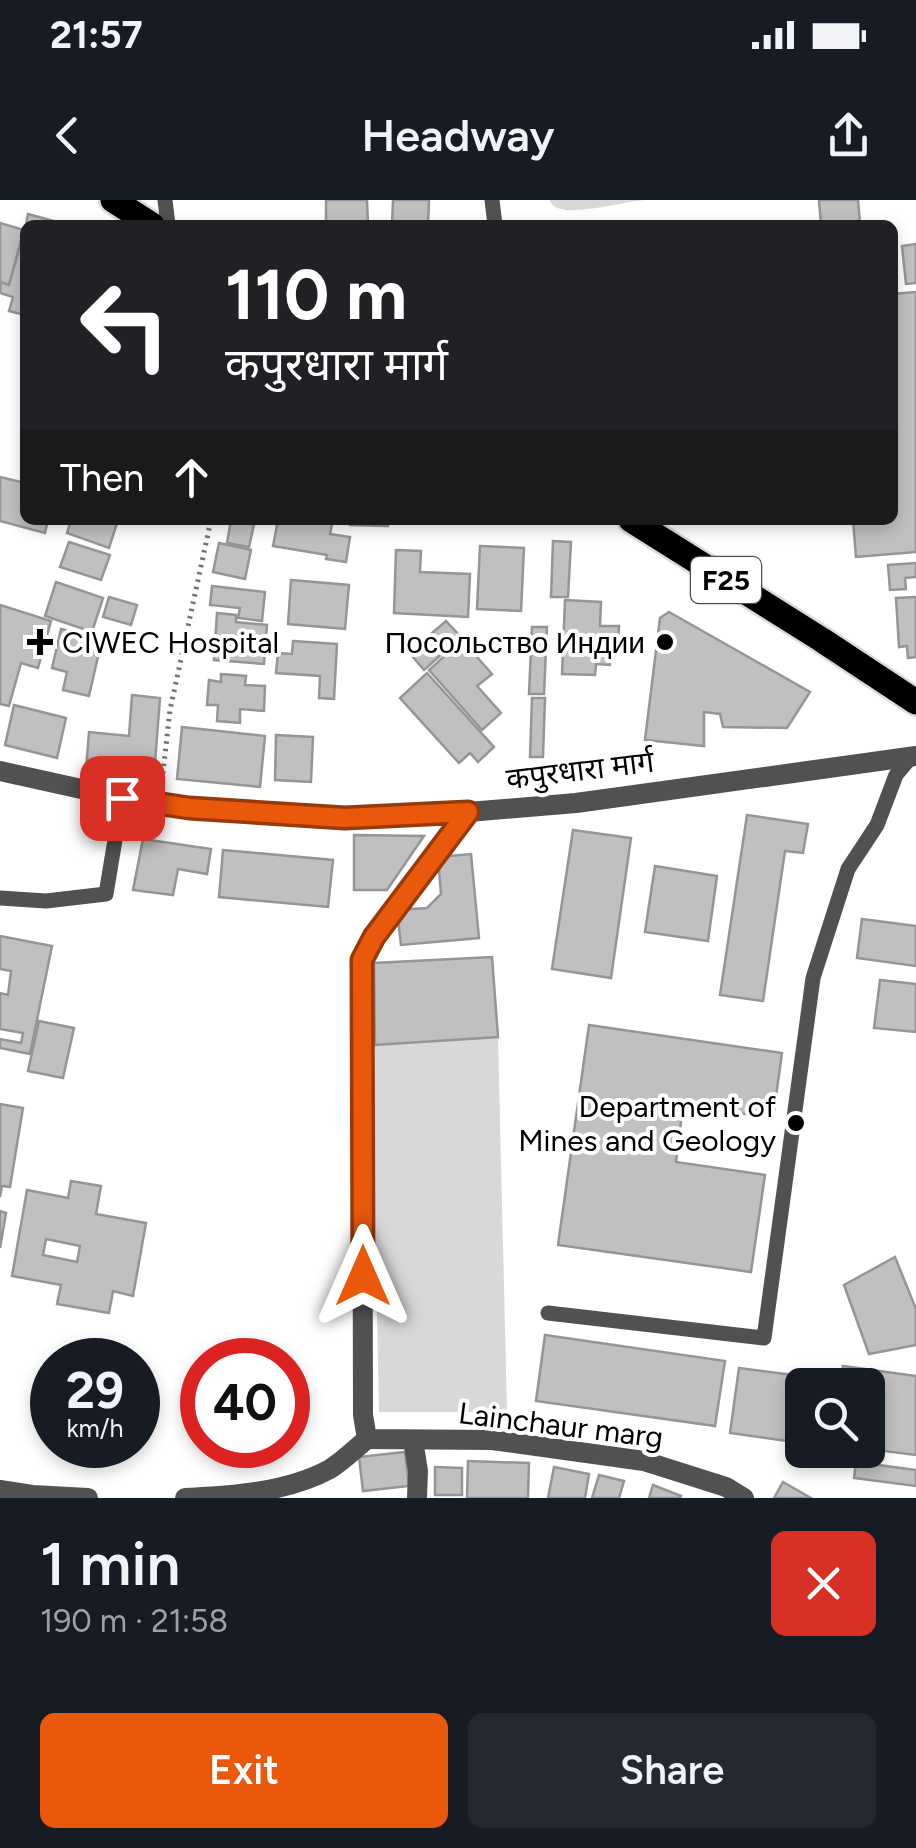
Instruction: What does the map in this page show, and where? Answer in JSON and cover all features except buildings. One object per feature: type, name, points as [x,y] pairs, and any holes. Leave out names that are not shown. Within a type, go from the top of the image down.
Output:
[{"type":"main road","points":[[113,200],[144,220]]},
{"type":"main road","name":"F25","points":[[639,525],[916,702]]},
{"type":"street","name":"कपुरधारा मार्ग","points":[[0,772],[189,808],[345,818],[576,803],[913,756]]},
{"type":"street","points":[[186,1498],[250,1492],[306,1480],[334,1467],[367,1440],[363,1415],[362,960],[374,937],[468,812]]},
{"type":"street","name":"Lainchaur marg","points":[[367,1440],[492,1440],[644,1461],[714,1483],[744,1498]]},
{"type":"street","points":[[413,1440],[417,1498]]},
{"type":"street","points":[[0,1490],[88,1498]]},
{"type":"lane","points":[[548,1313],[764,1338],[812,978],[848,869],[877,824],[896,775],[913,756]]},
{"type":"lane","points":[[0,898],[46,901],[106,894],[122,798]]},
{"type":"path","points":[[160,804],[170,710],[209,525]]},
{"type":"shaded area","points":[[549,200],[644,200],[568,210],[555,207]]},
{"type":"shaded area","points":[[498,1037],[507,1412],[379,1412],[375,1045]]},
{"type":"place","name":"CIWEC Hospital","points":[[40,642]]},
{"type":"place","name":"Посольство Индии","points":[[665,642]]},
{"type":"place","name":"Department of Mines and Geology","points":[[796,1123]]},
{"type":"route","points":[[122,798],[189,808],[345,818],[468,812],[374,937],[362,960],[363,1276]]}]
